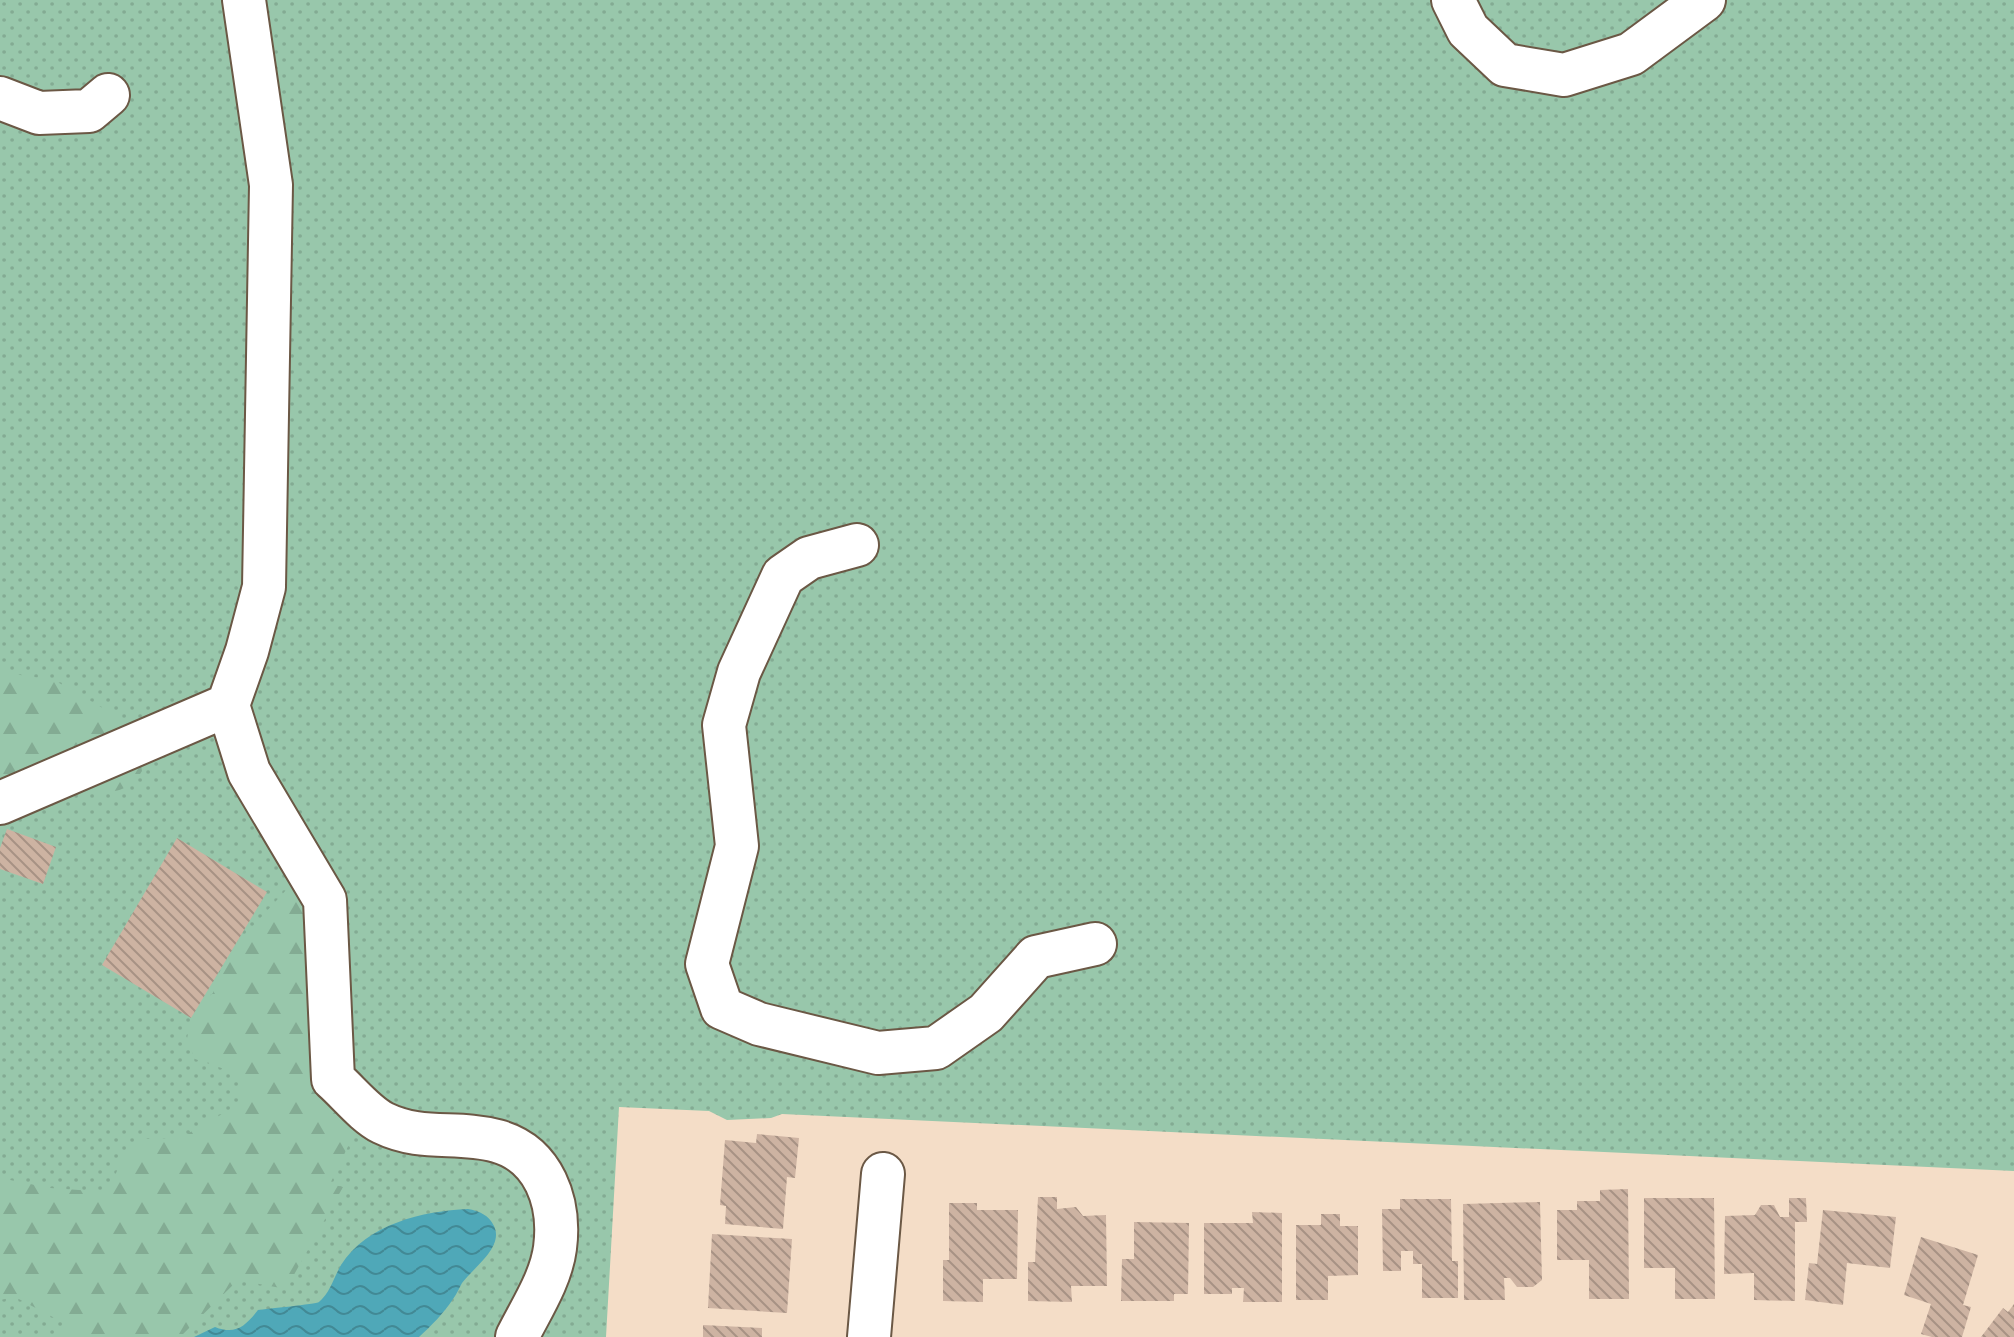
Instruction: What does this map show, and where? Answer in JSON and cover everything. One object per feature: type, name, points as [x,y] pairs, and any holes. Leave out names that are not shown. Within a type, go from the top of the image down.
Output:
[{"type":"street","points":[[244,0],[271,185],[264,587],[247,651],[228,705],[249,772],[325,900],[333,1079],[381,1122],[418,1135],[459,1135],[498,1141],[529,1156],[546,1180],[556,1217],[555,1250],[542,1289],[517,1337]]},
{"type":"street","points":[[1453,0],[1468,30],[1505,65],[1564,75],[1631,54],[1704,0]]},
{"type":"street","points":[[0,98],[39,113],[89,111],[108,95]]},
{"type":"street","points":[[857,545],[809,558],[783,576],[739,672],[724,725],[737,846],[707,964],[722,1008],[759,1024],[878,1053],[936,1048],[986,1013],[1036,957],[1095,944]]},
{"type":"street","points":[[0,803],[228,705]]},
{"type":"street","points":[[869,1337],[883,1174]]},
{"type":"green space","points":[[0,0],[2014,0],[2014,1171],[782,1114],[771,1118],[727,1120],[709,1111],[619,1107],[606,1337],[0,1337]]},
{"type":"green space","points":[[0,672],[54,680],[134,726],[142,771],[132,783],[119,790],[104,792],[25,776],[0,777]]},
{"type":"green space","points":[[309,887],[363,1115],[330,1184],[343,1187],[286,1289],[238,1280],[180,1337],[66,1337],[64,1323],[15,1297],[0,1300],[0,1178],[50,1188],[108,1192],[122,1159],[145,1139],[180,1138],[238,1105],[240,1084],[236,1073],[195,1059],[187,1039],[191,1018],[199,1005],[213,993],[219,973],[233,948],[287,889]]},
{"type":"water","points":[[468,1209],[480,1212],[489,1219],[494,1226],[495,1242],[462,1283],[446,1309],[419,1337],[194,1337],[215,1327],[228,1330],[239,1328],[258,1310],[319,1302],[329,1290],[341,1265],[365,1239],[397,1222]]},
{"type":"building","points":[[7,829],[56,847],[43,884],[0,869],[0,848]]},
{"type":"building","points":[[177,838],[267,892],[191,1018],[102,965]]},
{"type":"building","points":[[757,1134],[799,1138],[795,1178],[787,1177],[783,1229],[725,1224],[726,1206],[720,1205],[725,1140],[756,1143]]},
{"type":"building","points":[[1628,1189],[1629,1299],[1589,1299],[1589,1260],[1557,1260],[1557,1210],[1577,1210],[1577,1201],[1600,1201],[1600,1190]]},
{"type":"building","points":[[1038,1197],[1057,1197],[1057,1209],[1076,1207],[1083,1216],[1106,1215],[1107,1286],[1071,1286],[1072,1302],[1028,1301],[1028,1262],[1035,1262]]},
{"type":"building","points":[[1644,1198],[1714,1198],[1715,1299],[1675,1299],[1675,1268],[1644,1268]]},
{"type":"building","points":[[1789,1198],[1806,1198],[1807,1222],[1795,1222],[1795,1301],[1754,1300],[1754,1273],[1724,1274],[1725,1216],[1755,1215],[1761,1205],[1774,1205],[1780,1217],[1789,1217]]},
{"type":"building","points":[[1400,1199],[1451,1199],[1452,1261],[1458,1261],[1458,1298],[1422,1298],[1422,1264],[1413,1264],[1413,1251],[1401,1251],[1401,1271],[1383,1271],[1382,1209],[1400,1209]]},
{"type":"building","points":[[1540,1202],[1542,1280],[1533,1287],[1517,1287],[1510,1278],[1504,1278],[1505,1300],[1464,1300],[1463,1204]]},
{"type":"building","points":[[949,1203],[977,1203],[977,1210],[1018,1210],[1017,1279],[983,1279],[983,1302],[943,1301],[943,1260],[949,1260]]},
{"type":"building","points":[[1823,1210],[1896,1217],[1890,1268],[1847,1263],[1843,1305],[1805,1300],[1809,1263],[1817,1264]]},
{"type":"building","points":[[1252,1212],[1282,1213],[1282,1302],[1243,1302],[1244,1288],[1232,1288],[1232,1294],[1204,1294],[1204,1223],[1253,1223]]},
{"type":"building","points":[[1321,1214],[1340,1214],[1340,1226],[1358,1226],[1358,1275],[1328,1276],[1328,1300],[1296,1300],[1296,1225],[1321,1225]]},
{"type":"building","points":[[1134,1222],[1189,1223],[1188,1294],[1174,1294],[1174,1301],[1121,1301],[1122,1259],[1134,1259]]},
{"type":"building","points":[[712,1234],[792,1239],[787,1313],[708,1308]]},
{"type":"building","points":[[1921,1237],[1978,1255],[1963,1305],[1971,1307],[1962,1337],[1921,1334],[1931,1304],[1904,1295]]},
{"type":"building","points":[[2014,1304],[2014,1337],[1981,1337],[2003,1308],[2008,1312]]},
{"type":"building","points":[[703,1325],[762,1328],[762,1337],[703,1337]]}]
